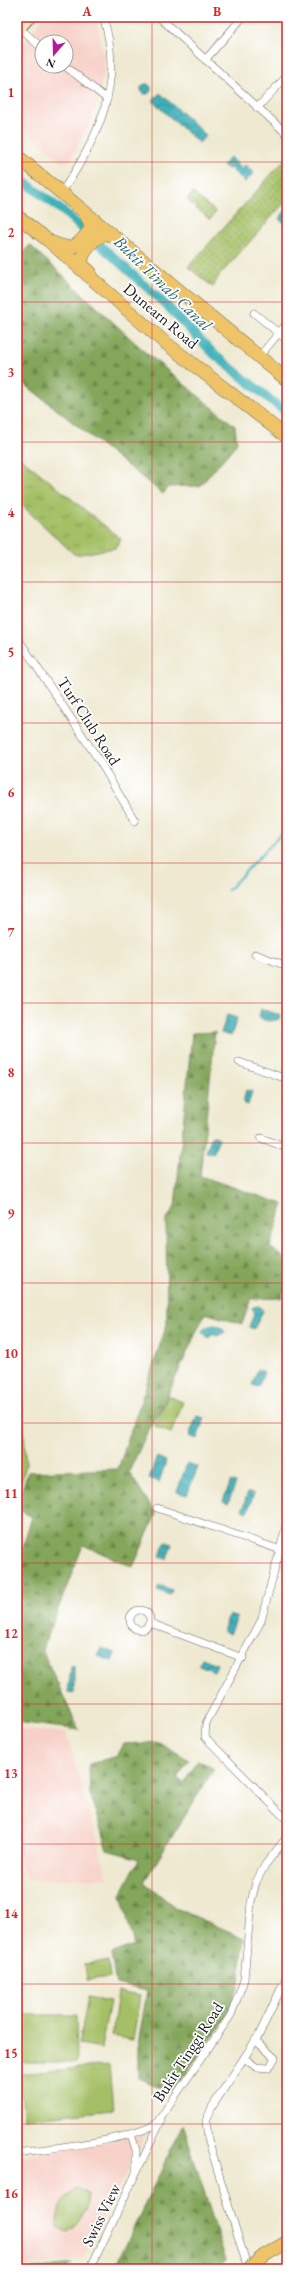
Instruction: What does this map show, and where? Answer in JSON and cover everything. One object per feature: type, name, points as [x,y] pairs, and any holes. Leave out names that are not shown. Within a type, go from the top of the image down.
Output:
[{"type":"highway","points":[[17,156],[287,380]]},
{"type":"highway","points":[[85,213],[94,234]]},
{"type":"highway","name":"Dunearn Road","points":[[17,216],[163,341],[287,437]]},
{"type":"highway","points":[[48,241],[64,248],[72,248],[83,246],[94,234],[106,233],[112,236]]},
{"type":"highway","points":[[83,246],[81,264],[163,341]]},
{"type":"highway","points":[[248,2269],[265,2255],[287,2242]]},
{"type":"main road","points":[[18,29],[30,17]]},
{"type":"street","points":[[61,193],[92,144],[107,99],[112,54],[103,17]]},
{"type":"street","points":[[159,17],[287,134]]},
{"type":"street","points":[[205,60],[243,17]]},
{"type":"street","points":[[18,29],[34,42]]},
{"type":"street","points":[[74,74],[107,99]]},
{"type":"street","points":[[257,108],[287,76]]},
{"type":"street","points":[[254,313],[287,340]]},
{"type":"street","points":[[259,357],[287,323]]},
{"type":"street","name":"Turf Club Road","points":[[17,638],[100,762],[135,822]]},
{"type":"street","points":[[255,954],[287,966]]},
{"type":"street","points":[[239,1062],[287,1079]]},
{"type":"street","points":[[261,1138],[287,1148]]},
{"type":"street","points":[[157,1508],[281,1550]]},
{"type":"street","points":[[287,1523],[261,1621],[243,1658],[206,1723],[205,1737],[287,1820]]},
{"type":"street","points":[[150,1623],[243,1658]]},
{"type":"street","name":"Bukit Tinggi Road","points":[[17,2153],[131,2134],[145,2130],[156,2124],[222,2032],[234,2010],[244,1980],[251,1902],[256,1882],[265,1865],[287,1837]]},
{"type":"street","points":[[248,2269],[208,2139],[206,2121],[212,2107],[255,2040],[287,1976]]},
{"type":"street","points":[[244,2058],[256,2067],[269,2068],[275,2058],[255,2040]]},
{"type":"street","name":"Swiss View","points":[[90,2269],[165,2113]]},
{"type":"street","name":"Swiss View","points":[[131,2134],[136,2150],[136,2173]]},
{"type":"shaded area","points":[[44,17],[96,17],[105,67],[95,110],[70,161],[61,162],[17,121],[17,51]]},
{"type":"shaded area","points":[[17,1730],[66,1732],[108,1878],[28,1880],[17,1857]]},
{"type":"shaded area","points":[[145,2135],[82,2259],[17,2268],[17,2157]]},
{"type":"green space","points":[[287,157],[287,200],[219,276],[213,287],[188,267]]},
{"type":"green space","points":[[193,193],[216,212],[210,220],[187,200]]},
{"type":"green space","points":[[30,245],[144,351],[235,426],[237,443],[200,486],[169,487],[163,494],[17,378],[17,259]]},
{"type":"green space","points":[[21,458],[121,539],[115,548],[75,555],[17,501],[17,464]]},
{"type":"green space","points":[[215,1032],[200,1176],[283,1204],[270,1247],[287,1260],[287,1285],[281,1298],[251,1299],[242,1324],[205,1313],[160,1412],[146,1435],[129,1472],[156,1514],[133,1567],[83,1545],[42,1650],[79,1730],[17,1722],[17,1552],[21,1553],[32,1517],[17,1509],[17,1503],[28,1472],[118,1469],[167,1324],[166,1220],[175,1207],[192,1033]]},
{"type":"green space","points":[[17,1301],[26,1466],[17,1495]]},
{"type":"green space","points":[[168,1396],[183,1402],[171,1433],[155,1427]]},
{"type":"green space","points":[[159,1742],[189,1760],[177,1778],[184,1783],[198,1760],[214,1769],[144,1882],[176,1908],[244,1938],[239,1985],[225,2020],[172,2092],[138,2078],[138,2045],[147,1991],[116,1984],[111,1954],[134,1945],[121,1894],[139,1859],[107,1850],[90,1794],[89,1764],[117,1756],[124,1744]]},
{"type":"green space","points":[[108,1961],[110,1977],[87,1980],[85,1964]]},
{"type":"green space","points":[[118,1992],[140,1996],[133,2040],[112,2036]]},
{"type":"green space","points":[[88,1997],[110,2001],[101,2048],[79,2044]]},
{"type":"green space","points":[[18,2015],[76,2015],[77,2062],[19,2062]]},
{"type":"green space","points":[[109,2065],[113,2110],[24,2119],[19,2074]]},
{"type":"green space","points":[[183,2124],[226,2261],[218,2269],[114,2269]]},
{"type":"green space","points":[[77,2189],[86,2193],[86,2209],[83,2216],[75,2226],[67,2232],[57,2227],[59,2211],[65,2199]]},
{"type":"green space","points":[[72,2264],[67,2269],[33,2269]]},
{"type":"water","points":[[146,84],[151,89],[146,94],[141,89]]},
{"type":"water","points":[[160,93],[206,135],[199,143],[152,101]]},
{"type":"water","points":[[230,157],[242,168],[245,165],[254,173],[245,182],[230,168],[227,169],[223,165]]},
{"type":"water","points":[[285,211],[287,212],[287,225],[279,219]]},
{"type":"water","points":[[261,1009],[280,1015],[281,1018],[273,1021],[263,1020],[259,1016]]},
{"type":"water","points":[[227,1015],[237,1018],[231,1036],[221,1033]]},
{"type":"water","points":[[246,1090],[252,1091],[248,1105],[243,1103]]},
{"type":"water","points":[[212,1135],[219,1138],[213,1154],[206,1152]]},
{"type":"water","points":[[259,1306],[263,1311],[254,1329],[249,1327],[255,1311],[252,1309],[253,1307]]},
{"type":"water","points":[[215,1325],[222,1328],[225,1332],[217,1336],[213,1333],[209,1338],[202,1332],[205,1327]]},
{"type":"water","points":[[258,1369],[264,1372],[258,1387],[252,1385]]},
{"type":"water","points":[[197,1416],[204,1418],[197,1439],[189,1436]]},
{"type":"water","points":[[157,1457],[166,1461],[159,1482],[149,1478]]},
{"type":"water","points":[[187,1463],[198,1467],[187,1495],[177,1492]]},
{"type":"water","points":[[231,1481],[236,1483],[228,1503],[223,1501]]},
{"type":"water","points":[[248,1492],[254,1494],[247,1512],[242,1510]]},
{"type":"water","points":[[165,1541],[172,1544],[167,1559],[160,1557]]},
{"type":"water","points":[[159,1585],[172,1590],[170,1595],[157,1590]]},
{"type":"water","points":[[229,1615],[237,1618],[230,1634],[223,1631]]},
{"type":"water","points":[[101,1648],[115,1653],[112,1661],[98,1656]]},
{"type":"water","points":[[202,1658],[217,1664],[214,1671],[199,1665]]},
{"type":"water","points":[[71,1666],[74,1666],[74,1693],[68,1692]]},
{"type":"waterway","name":"Bukit Timah Canal","points":[[17,176],[64,212],[165,304],[215,355],[287,413]]},
{"type":"waterway","points":[[228,890],[287,828]]}]
